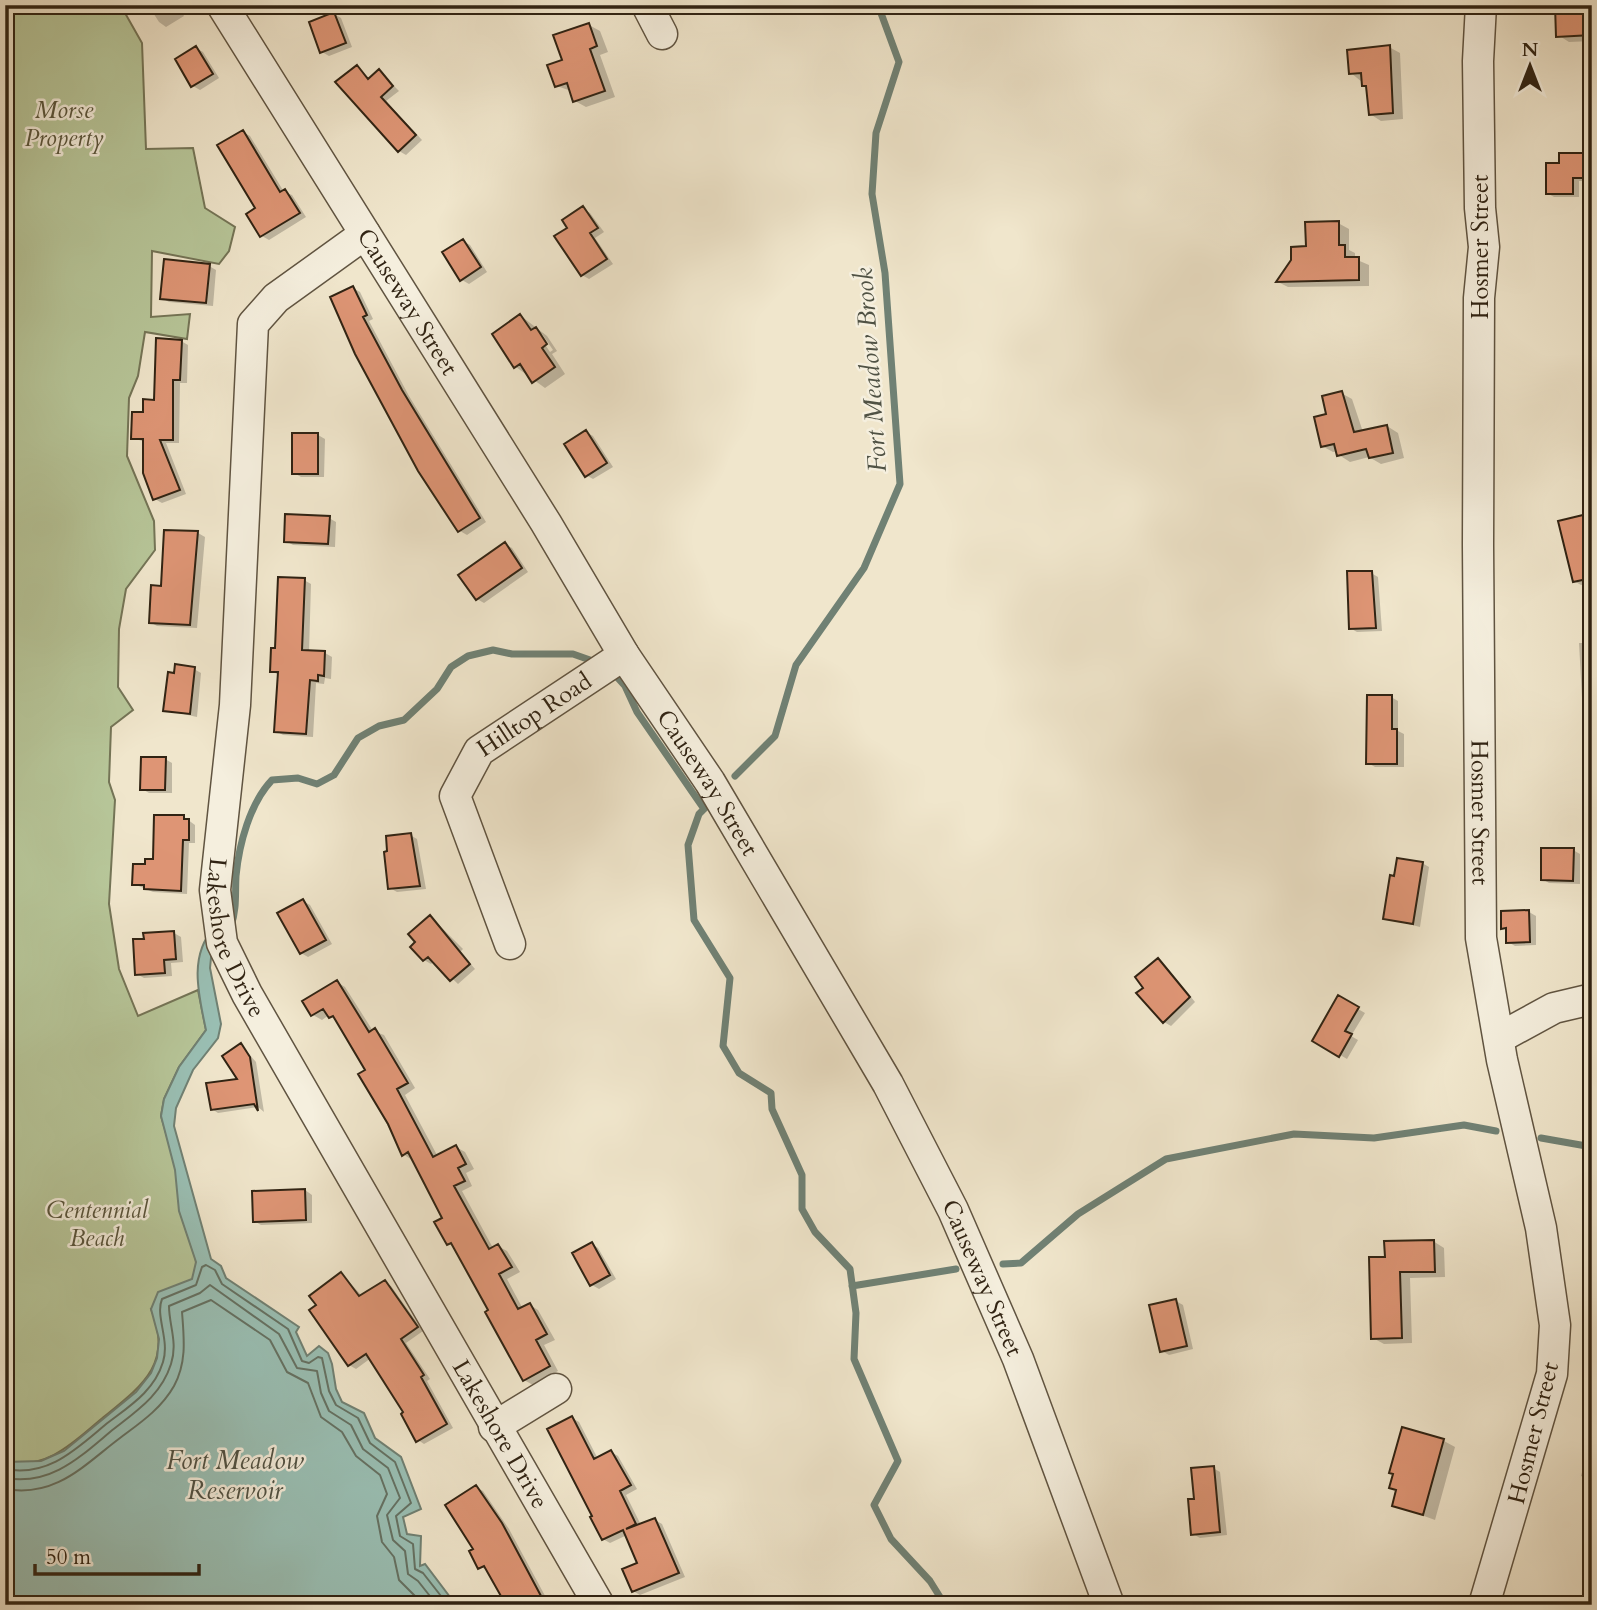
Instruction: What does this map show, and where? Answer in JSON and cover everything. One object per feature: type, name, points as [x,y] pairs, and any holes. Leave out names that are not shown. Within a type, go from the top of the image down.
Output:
[{"type":"street","name":"Causeway Street","points":[[222,5],[624,655],[710,782],[888,1083],[953,1210],[1018,1359],[1109,1605]]},
{"type":"street","points":[[648,5],[662,34]]},
{"type":"street","name":"Hosmer Street","points":[[1481,5],[1478,61],[1480,208],[1484,247],[1479,323],[1481,938],[1528,1180],[1541,1228],[1555,1325],[1552,1374],[1485,1605]]},
{"type":"street","name":"Lakeshore Drive","points":[[365,234],[276,298],[253,324],[235,705],[215,890],[222,943],[247,994],[494,1427],[599,1605]]},
{"type":"street","name":"Hilltop Road","points":[[510,944],[455,796],[479,751],[624,655]]},
{"type":"street","points":[[1499,1038],[1554,1008],[1592,999]]},
{"type":"street","points":[[494,1427],[556,1389]]},
{"type":"green space","points":[[5,5],[125,5],[125,13],[142,43],[146,149],[193,148],[205,208],[235,227],[229,251],[219,264],[152,251],[151,317],[190,314],[187,339],[145,332],[138,376],[129,398],[127,456],[154,521],[155,550],[126,589],[119,629],[118,687],[133,710],[111,727],[109,782],[115,800],[109,904],[119,969],[138,1016],[198,990],[206,1030],[179,1067],[164,1099],[161,1116],[194,1230],[197,1280],[151,1309],[159,1345],[156,1360],[140,1386],[68,1446],[46,1459],[20,1463],[5,1462]]},
{"type":"water","name":"Fort Meadow Reservoir","points":[[214,928],[210,968],[221,1024],[218,1038],[193,1070],[176,1108],[174,1126],[211,1259],[221,1266],[226,1278],[299,1327],[296,1332],[307,1356],[319,1346],[328,1353],[336,1389],[342,1402],[364,1413],[375,1438],[401,1457],[421,1509],[403,1517],[407,1534],[421,1536],[420,1566],[425,1564],[456,1605],[5,1605],[5,1462],[41,1461],[64,1451],[136,1392],[151,1373],[157,1358],[159,1339],[151,1309],[158,1292],[192,1279],[196,1262],[179,1211],[175,1170],[161,1116],[164,1099],[179,1067],[206,1030],[199,990],[198,964],[206,939]]},
{"type":"building","points":[[1555,5],[1592,5],[1592,35],[1556,37]]},
{"type":"building","points":[[334,12],[346,43],[320,53],[309,22]]},
{"type":"building","points":[[589,23],[597,46],[590,49],[605,91],[573,102],[567,83],[555,87],[547,65],[562,60],[553,35]]},
{"type":"building","points":[[1390,45],[1393,113],[1369,115],[1366,86],[1362,86],[1361,73],[1349,74],[1347,50]]},
{"type":"building","points":[[196,46],[213,74],[191,87],[175,59]]},
{"type":"building","points":[[357,65],[368,79],[379,69],[393,86],[381,97],[416,135],[398,152],[335,82]]},
{"type":"building","points":[[243,130],[280,192],[285,189],[300,213],[260,237],[246,214],[255,208],[217,145]]},
{"type":"building","points":[[1559,153],[1590,153],[1590,178],[1573,178],[1573,194],[1546,194],[1546,163],[1559,163]]},
{"type":"building","points":[[583,206],[598,228],[590,233],[607,259],[581,276],[554,236],[567,228],[562,220]]},
{"type":"building","points":[[1339,221],[1339,245],[1345,245],[1345,257],[1359,257],[1359,280],[1276,282],[1291,260],[1291,247],[1306,246],[1305,222]]},
{"type":"building","points":[[463,239],[481,267],[460,281],[442,252]]},
{"type":"building","points":[[164,259],[210,264],[206,303],[160,299]]},
{"type":"building","points":[[353,286],[367,315],[363,317],[402,390],[480,518],[458,532],[418,471],[355,354],[330,297]]},
{"type":"building","points":[[520,314],[531,330],[536,327],[547,344],[542,348],[555,367],[532,383],[520,364],[514,368],[492,334]]},
{"type":"building","points":[[156,338],[182,340],[180,380],[173,380],[173,440],[160,440],[180,490],[153,500],[143,473],[143,439],[131,439],[132,412],[143,412],[143,399],[154,400]]},
{"type":"building","points":[[1342,391],[1354,432],[1387,425],[1393,453],[1369,458],[1366,449],[1337,456],[1334,444],[1321,447],[1314,417],[1326,414],[1322,396]]},
{"type":"building","points":[[586,430],[607,463],[585,477],[564,444]]},
{"type":"building","points":[[292,433],[318,433],[318,474],[292,474]]},
{"type":"building","points":[[285,514],[330,516],[328,544],[284,542]]},
{"type":"building","points":[[1583,515],[1584,519],[1592,517],[1592,578],[1573,582],[1558,521]]},
{"type":"building","points":[[164,530],[198,531],[190,625],[149,623],[151,585],[161,586]]},
{"type":"building","points":[[505,542],[522,568],[476,600],[458,575]]},
{"type":"building","points":[[1347,571],[1372,571],[1376,628],[1349,629]]},
{"type":"building","points":[[278,577],[305,578],[302,650],[325,651],[324,676],[318,675],[318,681],[310,680],[306,734],[274,732],[278,672],[270,672],[271,648],[275,648]]},
{"type":"building","points":[[175,664],[195,667],[190,714],[163,711],[168,672],[174,673]]},
{"type":"building","points":[[1367,695],[1392,695],[1392,729],[1397,729],[1397,764],[1366,764]]},
{"type":"building","points":[[141,757],[166,757],[165,790],[140,790]]},
{"type":"building","points":[[154,815],[184,815],[184,819],[189,819],[189,840],[183,840],[181,891],[144,889],[144,885],[132,885],[133,864],[145,864],[145,859],[153,859]]},
{"type":"building","points":[[411,833],[420,886],[388,889],[384,852],[387,851],[386,836]]},
{"type":"building","points":[[1541,848],[1574,848],[1573,881],[1541,880]]},
{"type":"building","points":[[1397,858],[1423,862],[1413,924],[1383,919],[1390,875],[1394,876]]},
{"type":"building","points":[[303,899],[326,940],[300,954],[277,913]]},
{"type":"building","points":[[1529,910],[1530,942],[1506,943],[1506,928],[1501,929],[1501,911]]},
{"type":"building","points":[[430,915],[470,964],[450,981],[428,957],[423,961],[410,947],[415,942],[408,934]]},
{"type":"building","points":[[174,931],[176,959],[164,960],[165,973],[135,975],[133,939],[144,939],[143,933]]},
{"type":"building","points":[[1158,958],[1190,997],[1163,1023],[1136,993],[1143,988],[1135,977]]},
{"type":"building","points":[[337,980],[369,1032],[375,1028],[408,1083],[397,1089],[433,1157],[456,1145],[466,1164],[458,1168],[465,1181],[454,1186],[489,1249],[498,1244],[512,1267],[499,1274],[518,1309],[530,1303],[547,1334],[536,1340],[550,1366],[523,1381],[451,1243],[447,1245],[434,1222],[442,1218],[408,1152],[402,1156],[388,1124],[358,1074],[365,1070],[333,1016],[329,1018],[323,1009],[311,1016],[302,1001]]},
{"type":"building","points":[[1338,995],[1359,1007],[1345,1031],[1352,1034],[1339,1057],[1312,1041]]},
{"type":"building","points":[[241,1043],[250,1057],[258,1111],[254,1104],[211,1110],[206,1083],[237,1079],[222,1056]]},
{"type":"building","points":[[305,1189],[306,1220],[253,1222],[252,1191]]},
{"type":"building","points":[[1434,1240],[1435,1272],[1400,1272],[1402,1338],[1371,1339],[1369,1257],[1385,1257],[1384,1241]]},
{"type":"building","points":[[592,1242],[610,1275],[590,1286],[572,1253]]},
{"type":"building","points":[[341,1272],[359,1296],[385,1280],[418,1327],[401,1339],[424,1375],[421,1377],[447,1424],[416,1442],[401,1414],[403,1412],[366,1354],[348,1366],[309,1310],[316,1305],[309,1296]]},
{"type":"building","points":[[1176,1299],[1187,1346],[1160,1352],[1149,1305]]},
{"type":"building","points":[[572,1416],[594,1459],[611,1450],[631,1485],[620,1491],[636,1524],[626,1529],[655,1518],[679,1573],[632,1592],[622,1569],[637,1563],[623,1530],[602,1540],[547,1429]]},
{"type":"building","points":[[1402,1427],[1444,1439],[1423,1515],[1392,1506],[1396,1490],[1389,1488],[1393,1474],[1389,1473]]},
{"type":"building","points":[[1214,1466],[1220,1532],[1191,1535],[1188,1499],[1194,1499],[1191,1468]]},
{"type":"building","points":[[476,1485],[502,1523],[541,1596],[527,1605],[506,1605],[484,1566],[478,1569],[469,1551],[473,1549],[445,1505]]},
{"type":"waterway","name":"Fort Meadow Brook","points":[[735,776],[775,736],[796,665],[864,568],[900,484],[885,273],[872,194],[876,133],[899,62],[878,5]]},
{"type":"waterway","points":[[231,926],[243,838],[252,812],[272,780],[298,778],[317,784],[334,775],[358,738],[379,726],[404,720],[437,689],[451,667],[468,656],[493,650],[512,654],[573,654],[590,660]]},
{"type":"waterway","points":[[615,675],[625,686],[637,712],[704,809]]},
{"type":"waterway","name":"Fort Meadow Brook","points":[[706,807],[699,814],[688,845],[694,920],[730,978],[723,1046],[739,1073],[771,1093],[772,1109],[802,1175],[802,1209],[815,1232],[850,1269],[856,1313],[854,1359],[898,1461],[874,1505],[891,1539],[930,1581],[945,1605]]},
{"type":"waterway","points":[[1003,1264],[1021,1263],[1078,1214],[1166,1159],[1294,1134],[1374,1138],[1464,1125],[1496,1131]]},
{"type":"waterway","points":[[1541,1138],[1592,1147]]},
{"type":"waterway","points":[[852,1286],[956,1269]]},
{"type":"park label","name":"Morse Property","points":[[64,124]]},
{"type":"park label","name":"Centennial Beach","points":[[97,1224]]}]
